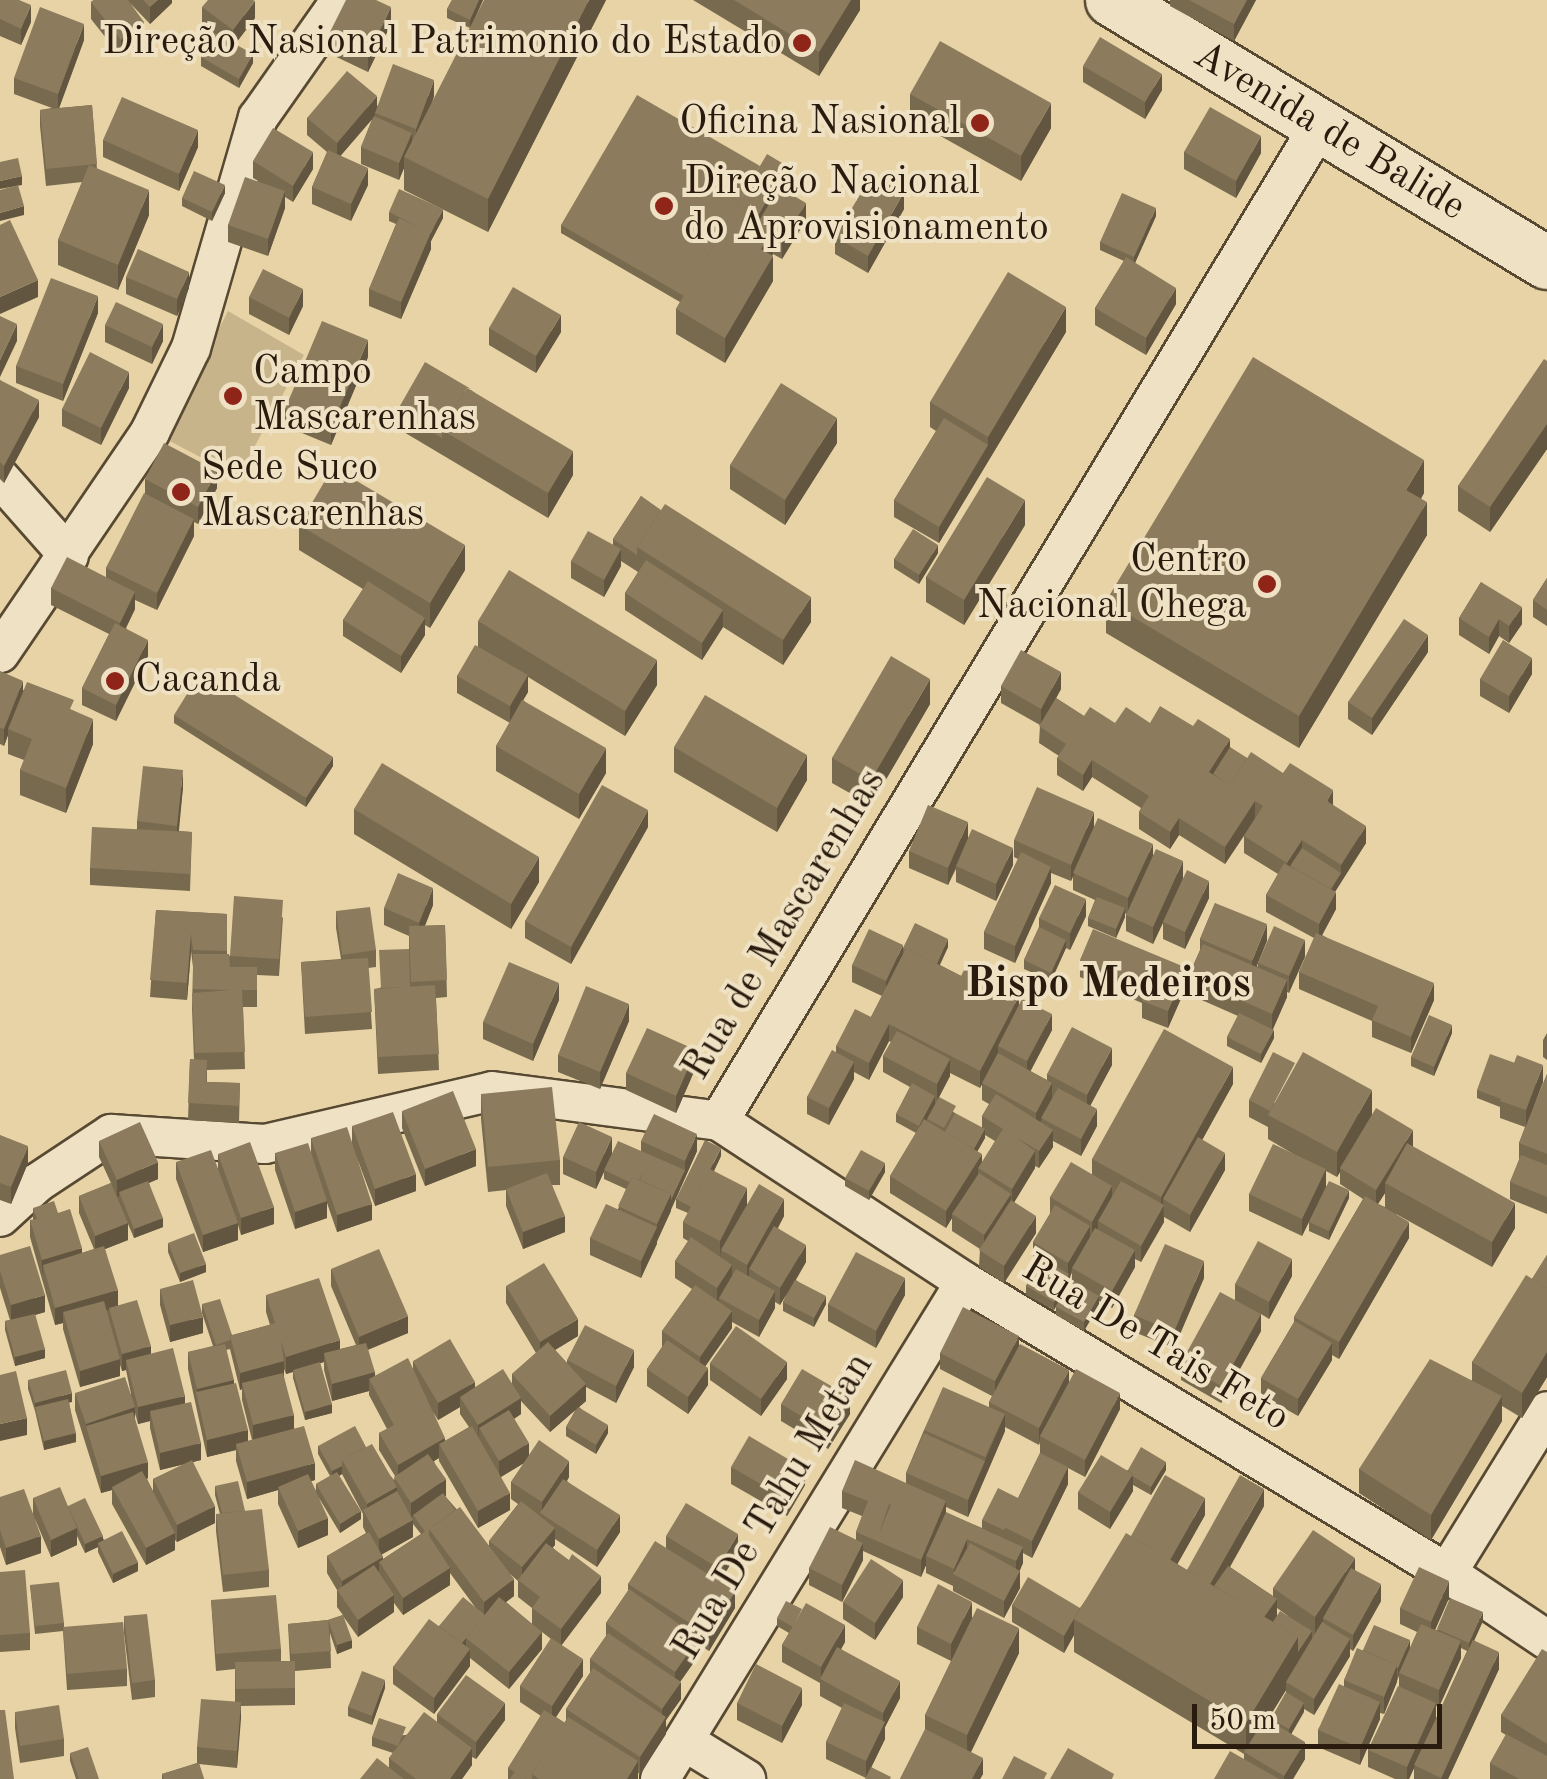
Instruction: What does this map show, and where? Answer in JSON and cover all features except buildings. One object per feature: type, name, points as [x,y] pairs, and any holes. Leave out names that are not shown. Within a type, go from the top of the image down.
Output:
[{"type":"main road","name":"Avenida de Balide","points":[[1112,0],[1547,263]]},
{"type":"street","points":[[0,653],[150,432],[190,348],[258,118],[341,0]]},
{"type":"street","name":"Rua de Mascarenhas","points":[[0,1218],[37,1183],[111,1134],[265,1144],[492,1090],[719,1121],[1318,128]]},
{"type":"street","points":[[0,478],[69,556]]},
{"type":"street","name":"Rua De Tais Feto","points":[[719,1121],[965,1282],[1447,1573],[1547,1640]]},
{"type":"street","name":"Rua De Tahu Metan","points":[[660,1779],[965,1282]]},
{"type":"street","points":[[1447,1573],[1547,1411]]},
{"type":"street","points":[[684,1741],[746,1779]]},
{"type":"shaded area","name":"Campo Mascarenhas","points":[[228,311],[304,355],[238,477],[164,438]]},
{"type":"place","name":"Direção Nasional Patrimonio do Estado","points":[[802,43]]},
{"type":"place","name":"Oficina Nasional","points":[[980,123]]},
{"type":"place","name":"Direção Nacional do Aprovisionamento","points":[[664,206]]},
{"type":"place","name":"Campo Mascarenhas","points":[[233,396]]},
{"type":"place","name":"Sede Suco Mascarenhas","points":[[181,492]]},
{"type":"place","name":"Centro Nacional Chega","points":[[1267,584]]},
{"type":"place","name":"Cacanda","points":[[115,681]]},
{"type":"district","name":"Bispo Medeiros","points":[[1108,985]]}]
